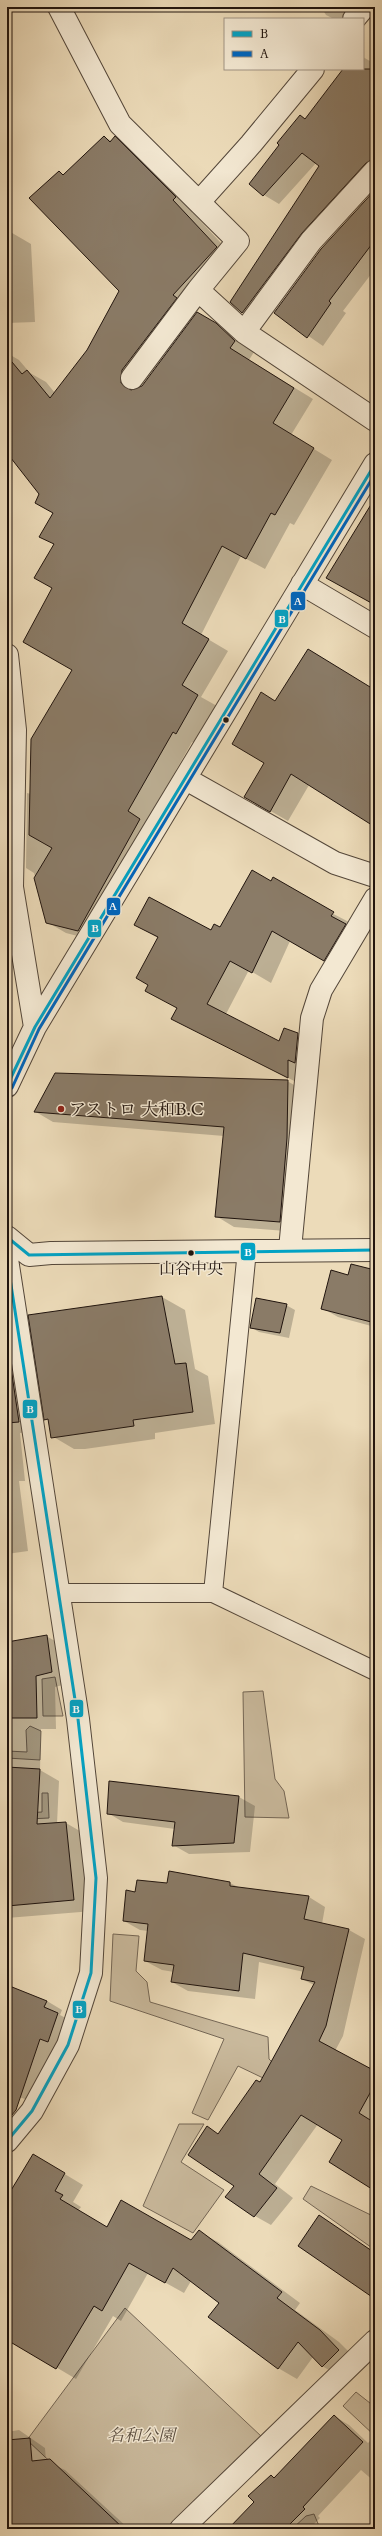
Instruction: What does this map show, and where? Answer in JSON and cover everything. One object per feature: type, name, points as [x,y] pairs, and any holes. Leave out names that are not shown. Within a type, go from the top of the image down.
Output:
[{"type":"street","points":[[59,7],[120,124],[238,241],[198,290],[132,378]]},
{"type":"street","points":[[355,18],[364,7]]},
{"type":"street","points":[[199,202],[251,144],[312,70]]},
{"type":"street","points":[[244,332],[311,241],[375,170]]},
{"type":"street","points":[[198,290],[244,332],[375,420]]},
{"type":"street","points":[[7,1086],[35,1027],[375,464]]},
{"type":"street","points":[[302,584],[375,627]]},
{"type":"street","points":[[7,655],[15,730],[12,887],[35,1027]]},
{"type":"street","points":[[186,779],[334,863],[375,876]]},
{"type":"street","points":[[290,1249],[312,1018],[321,990],[375,899]]},
{"type":"street","points":[[7,1237],[29,1256],[51,1253],[290,1249],[375,1250]]},
{"type":"street","points":[[7,1259],[60,1593],[78,1719],[96,1878],[91,1973],[68,2045],[32,2111],[7,2141]]},
{"type":"street","points":[[182,2529],[375,2341]]},
{"type":"lane","points":[[213,1593],[247,1250]]},
{"type":"lane","points":[[60,1593],[213,1593],[375,1671]]},
{"type":"green space","points":[[55,1677],[63,1716],[43,1716],[42,1679]]},
{"type":"green space","points":[[263,1691],[275,1779],[284,1791],[289,1818],[245,1817],[243,1692]]},
{"type":"green space","points":[[30,1726],[41,1731],[40,1760],[7,1758],[7,1751],[27,1752],[26,1730]]},
{"type":"green space","points":[[42,1793],[48,1793],[49,1818],[7,1820],[7,1814],[42,1812]]},
{"type":"green space","points":[[113,1934],[139,1936],[136,1971],[147,1982],[150,2002],[268,2037],[269,2059],[276,2066],[284,2088],[238,2066],[208,2120],[192,2113],[224,2039],[110,2001]]},
{"type":"green space","points":[[179,2124],[204,2124],[181,2162],[224,2190],[193,2233],[143,2206]]},
{"type":"green space","points":[[311,2186],[375,2217],[375,2250],[303,2199]]},
{"type":"green space","name":"名和公園","points":[[125,2308],[262,2437],[166,2529],[122,2529],[27,2440]]},
{"type":"green space","points":[[356,2392],[375,2407],[375,2436],[343,2406]]},
{"type":"green space","points":[[314,2514],[319,2526],[314,2529],[292,2529],[306,2516]]},
{"type":"building","points":[[375,69],[375,159],[366,163],[302,233],[242,313],[230,302],[319,166],[302,153],[263,196],[249,184],[279,145],[277,143],[300,115],[305,119],[342,70]]},
{"type":"building","points":[[104,136],[110,142],[115,136],[176,197],[173,200],[217,247],[173,295],[177,298],[122,370],[121,383],[131,390],[142,386],[197,312],[216,323],[235,341],[230,348],[294,388],[273,423],[314,448],[275,515],[271,513],[246,559],[222,546],[182,623],[209,639],[182,685],[198,695],[176,734],[173,732],[128,811],[140,819],[78,931],[46,923],[34,878],[52,848],[29,835],[31,739],[72,670],[23,642],[52,588],[34,578],[54,544],[39,537],[53,513],[35,503],[39,494],[7,453],[7,356],[22,374],[27,370],[50,398],[87,350],[119,291],[29,198],[59,171],[63,175]]},
{"type":"building","points":[[375,190],[375,240],[329,301],[331,303],[307,338],[274,313],[321,249]]},
{"type":"building","points":[[375,498],[375,605],[326,578]]},
{"type":"building","points":[[308,649],[375,690],[375,827],[291,774],[270,812],[244,797],[264,763],[232,744],[261,692],[275,701]]},
{"type":"building","points":[[252,870],[271,881],[273,877],[334,912],[331,916],[346,924],[324,961],[272,931],[252,973],[230,961],[207,1004],[279,1041],[284,1028],[298,1033],[295,1063],[288,1060],[288,1078],[171,1019],[177,1008],[145,991],[148,985],[136,978],[158,937],[134,925],[149,897],[211,930],[214,924],[220,927]]},
{"type":"building","points":[[55,1073],[288,1080],[287,1138],[280,1222],[215,1217],[224,1127],[34,1112]]},
{"type":"building","points":[[351,1264],[375,1270],[375,1323],[321,1309],[331,1270],[348,1275]]},
{"type":"building","points":[[162,1296],[175,1364],[186,1363],[193,1412],[133,1420],[134,1426],[51,1438],[48,1419],[44,1420],[28,1315]]},
{"type":"building","points":[[256,1298],[287,1304],[280,1333],[250,1328]]},
{"type":"building","points":[[7,1341],[19,1422],[7,1423]]},
{"type":"building","points":[[47,1635],[52,1672],[36,1676],[37,1718],[7,1718],[7,1642]]},
{"type":"building","points":[[7,1767],[40,1769],[37,1824],[66,1822],[74,1900],[7,1906]]},
{"type":"building","points":[[109,1781],[239,1796],[234,1843],[172,1846],[175,1822],[107,1814]]},
{"type":"building","points":[[169,1871],[230,1882],[230,1886],[309,1896],[304,1919],[349,1929],[326,2026],[319,2041],[375,2071],[375,2084],[359,2113],[375,2123],[375,2191],[329,2162],[342,2140],[301,2115],[259,2174],[277,2188],[254,2217],[225,2197],[234,2186],[188,2155],[207,2126],[218,2134],[256,2080],[260,2082],[315,1982],[301,1979],[304,1967],[243,1953],[239,1991],[171,1982],[174,1965],[144,1961],[148,1924],[123,1921],[126,1890],[135,1892],[137,1880],[167,1883]]},
{"type":"building","points":[[7,1985],[47,2001],[44,2007],[58,2013],[48,2042],[40,2039],[16,2110],[7,2121]]},
{"type":"building","points":[[33,2154],[65,2173],[55,2191],[63,2195],[60,2199],[107,2227],[121,2200],[191,2240],[199,2230],[282,2292],[277,2298],[320,2330],[339,2350],[322,2367],[298,2342],[278,2369],[208,2317],[219,2303],[173,2268],[165,2283],[129,2263],[102,2311],[94,2306],[56,2369],[7,2340],[7,2197]]},
{"type":"building","points":[[319,2215],[375,2253],[375,2299],[298,2246]]},
{"type":"building","points":[[334,2415],[363,2442],[303,2507],[305,2509],[285,2529],[228,2529],[254,2502],[248,2496],[271,2475],[274,2478]]},
{"type":"building","points":[[30,2438],[32,2461],[50,2459],[124,2529],[7,2529],[7,2440]]},
{"type":"transit line","name":"B","points":[[7,1086],[35,1027],[375,464]]},
{"type":"transit line","name":"A","points":[[12,1088],[39,1029],[375,474]]},
{"type":"transit line","name":"B","points":[[7,1237],[29,1255],[375,1250]]},
{"type":"transit line","name":"B","points":[[7,1259],[78,1719],[96,1878],[91,1973],[68,2045],[32,2111],[7,2141]]},
{"type":"place","name":"アストロ 大和B.C","points":[[61,1109]]},
{"type":"place","name":"山谷中央","points":[[191,1253]]}]
